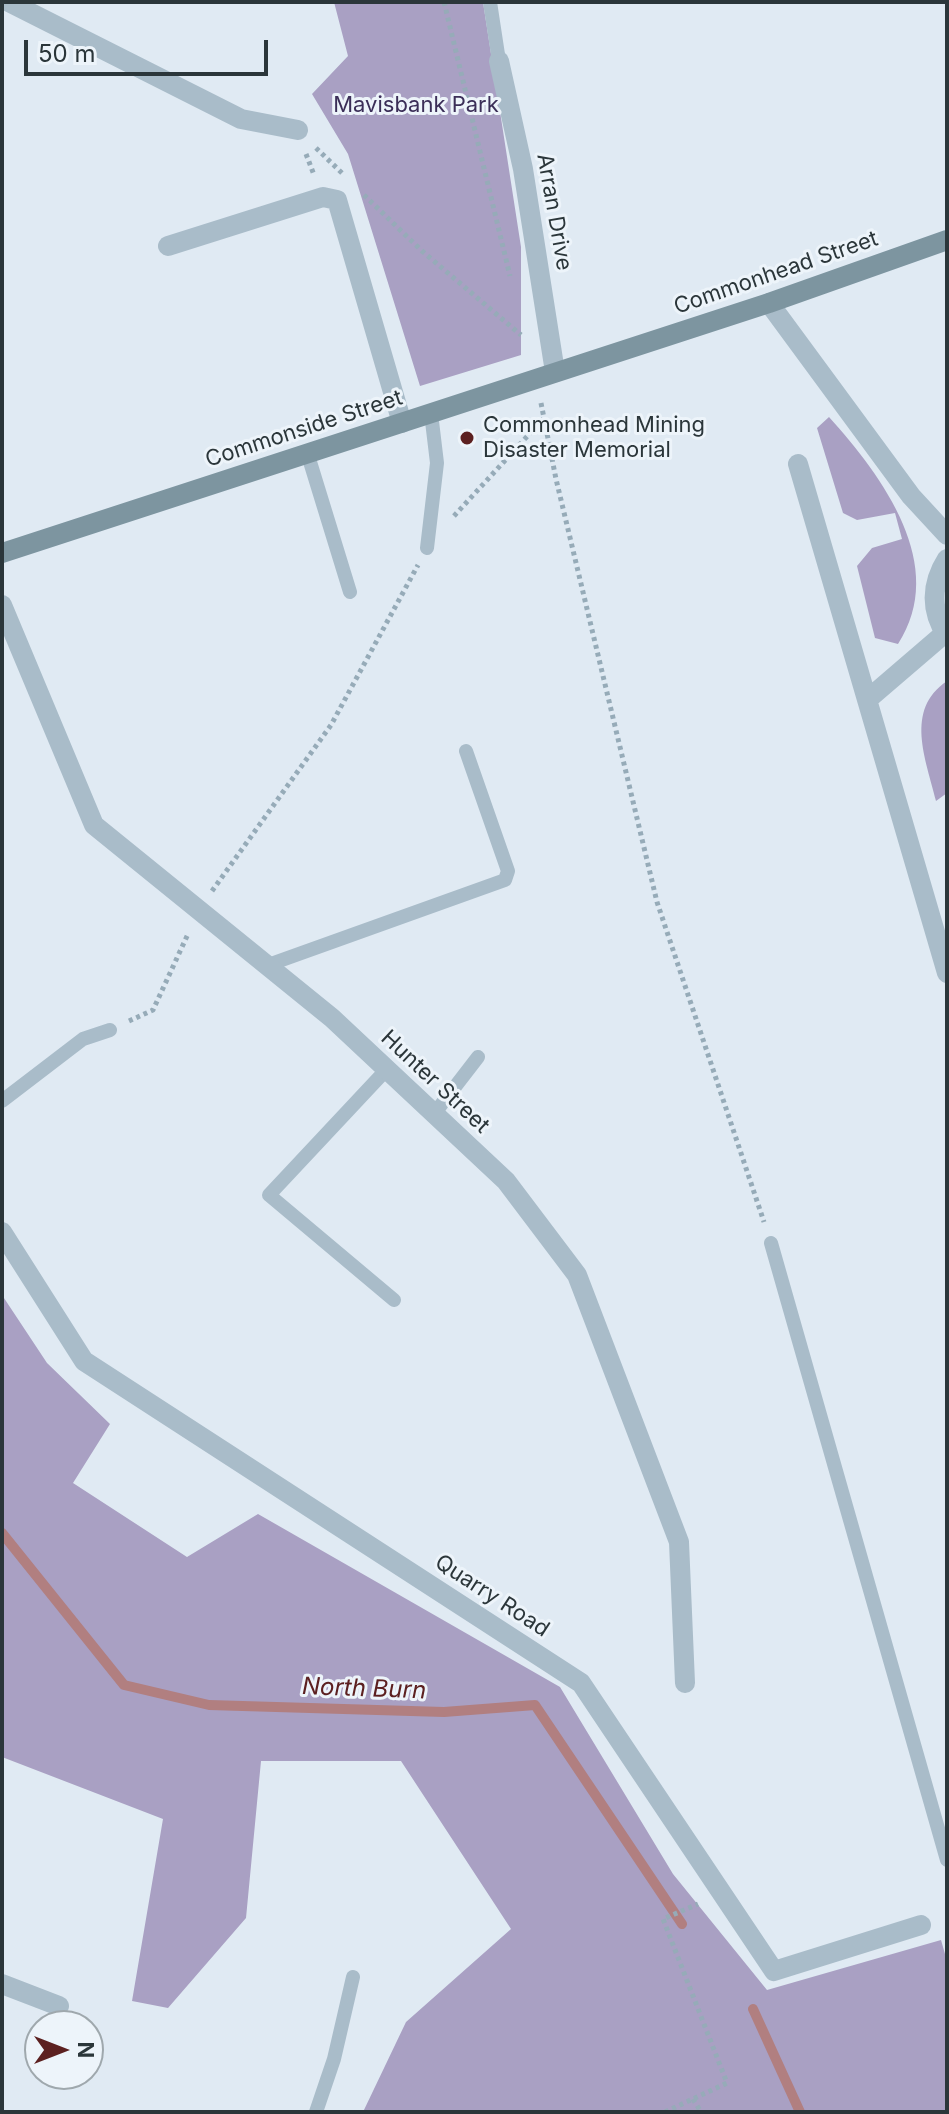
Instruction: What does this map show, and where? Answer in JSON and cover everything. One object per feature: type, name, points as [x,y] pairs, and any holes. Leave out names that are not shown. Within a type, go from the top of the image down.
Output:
[{"type":"main road","name":"Commonhead Street","points":[[621,351],[947,240]]},
{"type":"main road","name":"Commonside Street","points":[[2,553],[621,351]]},
{"type":"street","points":[[9,2],[241,119],[298,130]]},
{"type":"street","name":"Arran Drive","points":[[499,61],[523,169],[546,376]]},
{"type":"street","points":[[168,246],[323,197],[337,200],[402,423]]},
{"type":"street","points":[[769,303],[911,496],[947,535]]},
{"type":"street","points":[[798,464],[947,973]]},
{"type":"street","points":[[867,700],[946,634],[933,597],[937,578],[947,559]]},
{"type":"street","name":"Hunter Street","points":[[2,605],[94,825],[268,965],[387,1069],[506,1181],[577,1275],[679,1542],[685,1683]]},
{"type":"street","name":"Quarry Road","points":[[2,1232],[84,1361],[581,1683],[774,1971],[921,1925]]},
{"type":"street","points":[[2,1984],[59,2006]]},
{"type":"lane","points":[[490,2],[499,61]]},
{"type":"lane","points":[[427,548],[437,463],[431,413]]},
{"type":"lane","points":[[307,452],[350,592]]},
{"type":"lane","points":[[268,965],[505,880],[508,871],[466,751]]},
{"type":"lane","points":[[2,1101],[83,1039],[110,1030]]},
{"type":"lane","points":[[434,1114],[478,1057]]},
{"type":"lane","points":[[387,1069],[269,1195],[394,1300]]},
{"type":"lane","points":[[771,1243],[947,1860]]},
{"type":"lane","points":[[316,2112],[334,2059],[353,1977]]},
{"type":"path","points":[[444,2],[511,277]]},
{"type":"path","points":[[298,130],[349,181]]},
{"type":"path","points":[[298,130],[323,197]]},
{"type":"path","points":[[360,191],[422,251],[526,339],[522,323]]},
{"type":"path","points":[[546,376],[544,418],[657,902],[771,1243]]},
{"type":"path","points":[[110,1030],[153,1010],[199,909],[331,725],[427,548],[544,418]]},
{"type":"path","points":[[665,2112],[727,2083],[663,1919],[694,1906]]},
{"type":"path","points":[[693,2099],[701,2112]]},
{"type":"green space","name":"Mavisbank Park","points":[[334,2],[483,2],[521,247],[521,355],[420,386],[348,154],[312,94],[348,56]]},
{"type":"green space","points":[[829,417],[870,467],[888,495],[903,524],[913,554],[916,584],[912,614],[898,644],[875,638],[857,566],[872,548],[902,539],[895,513],[857,520],[843,513],[817,428]]},
{"type":"green space","points":[[947,681],[947,793],[936,801],[924,752],[922,721],[934,693]]},
{"type":"green space","points":[[2,1295],[47,1363],[110,1424],[73,1483],[187,1557],[258,1514],[560,1687],[673,1874],[767,1990],[941,1940],[947,1961],[947,2112],[363,2112],[406,2022],[511,1929],[401,1761],[261,1761],[246,1918],[168,2008],[132,2001],[163,1819],[2,1757]]},
{"type":"waterway","name":"North Burn","points":[[2,1533],[124,1685],[209,1705],[444,1712],[535,1705],[682,1924]]},
{"type":"waterway","name":"North Burn","points":[[753,2009],[800,2112]]},
{"type":"place","name":"Commonhead Mining Disaster Memorial","points":[[467,438]]}]
